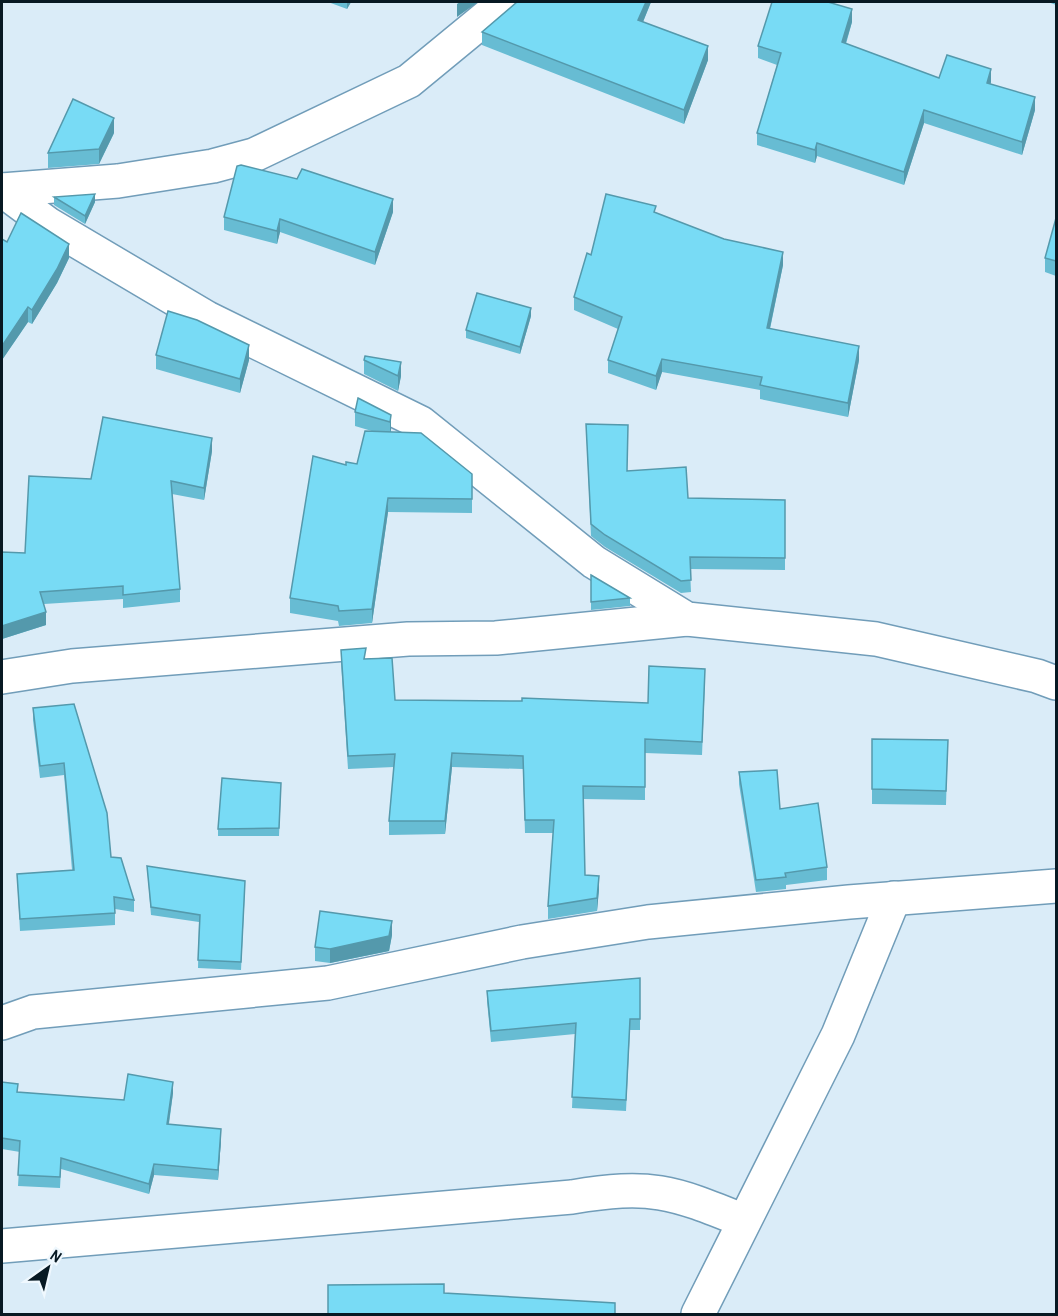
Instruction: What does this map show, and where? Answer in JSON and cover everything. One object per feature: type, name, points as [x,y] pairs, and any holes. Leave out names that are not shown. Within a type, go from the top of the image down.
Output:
[{"type":"street","points":[[505,2],[409,81],[254,155],[213,166],[118,181],[2,190],[48,224],[207,318],[421,423],[594,562],[687,619]]},
{"type":"street","points":[[2,677],[72,666],[408,639],[496,638],[687,619],[876,639],[1037,676],[1056,683]]},
{"type":"street","points":[[2,1023],[33,1012],[328,983],[522,942],[648,922],[1056,885]]},
{"type":"street","points":[[698,1314],[838,1035],[894,898]]},
{"type":"street","points":[[2,1246],[572,1197],[620,1189],[649,1189],[685,1196],[744,1221]]},
{"type":"building","points":[[517,2],[646,2],[638,20],[708,46],[684,110],[482,32]]},
{"type":"building","points":[[772,2],[828,2],[852,9],[842,42],[939,78],[947,55],[991,69],[987,83],[1035,97],[1022,142],[924,110],[904,172],[817,143],[815,150],[757,133],[781,53],[758,46]]},
{"type":"building","points":[[73,99],[114,118],[99,149],[48,153]]},
{"type":"building","points":[[241,165],[297,179],[302,169],[393,199],[375,252],[280,219],[277,231],[224,217],[237,166]]},
{"type":"building","points":[[95,194],[85,216],[54,197]]},
{"type":"building","points":[[606,194],[656,206],[654,212],[724,239],[783,252],[767,328],[859,346],[848,403],[760,385],[762,377],[662,359],[656,376],[608,360],[622,317],[574,297],[587,253],[591,255]]},
{"type":"building","points":[[21,213],[69,244],[32,310],[28,307],[2,346],[2,239],[7,242]]},
{"type":"building","points":[[1056,218],[1056,261],[1045,258]]},
{"type":"building","points":[[477,293],[531,308],[520,347],[466,330]]},
{"type":"building","points":[[168,311],[197,320],[249,345],[240,379],[156,355]]},
{"type":"building","points":[[365,356],[401,362],[398,376],[364,360]]},
{"type":"building","points":[[358,398],[391,415],[390,422],[355,412]]},
{"type":"building","points":[[103,417],[212,438],[204,488],[171,481],[180,589],[123,595],[123,586],[40,592],[46,612],[2,626],[2,552],[25,553],[29,476],[91,479]]},
{"type":"building","points":[[586,424],[628,425],[627,471],[686,467],[688,498],[785,500],[785,558],[690,557],[691,580],[681,581],[605,535],[591,524]]},
{"type":"building","points":[[365,431],[421,433],[472,474],[472,499],[388,498],[372,609],[339,611],[338,606],[290,598],[313,456],[346,465],[346,462],[357,464]]},
{"type":"building","points":[[591,575],[630,598],[591,602]]},
{"type":"building","points":[[366,648],[364,659],[392,658],[395,700],[522,701],[522,698],[648,703],[649,666],[705,669],[702,742],[645,739],[645,787],[583,786],[585,875],[599,876],[597,898],[548,906],[554,820],[525,820],[523,756],[452,753],[445,821],[389,821],[395,754],[348,756],[341,650]]},
{"type":"building","points":[[74,704],[107,813],[111,857],[121,858],[134,900],[114,897],[115,913],[20,919],[17,874],[74,870],[64,763],[40,766],[33,708]]},
{"type":"building","points":[[872,739],[948,740],[946,791],[872,789]]},
{"type":"building","points":[[777,770],[780,809],[818,803],[827,867],[785,873],[786,877],[756,880],[739,772]]},
{"type":"building","points":[[222,778],[281,783],[279,828],[218,829]]},
{"type":"building","points":[[147,866],[245,881],[241,962],[198,960],[200,915],[151,907]]},
{"type":"building","points":[[320,911],[392,921],[389,936],[330,949],[315,947]]},
{"type":"building","points":[[640,978],[640,1019],[630,1019],[626,1100],[572,1097],[576,1023],[491,1031],[487,991]]},
{"type":"building","points":[[128,1074],[173,1082],[167,1124],[221,1129],[218,1170],[154,1164],[149,1184],[61,1158],[60,1177],[18,1175],[20,1141],[2,1138],[2,1082],[18,1084],[17,1092],[124,1100]]},
{"type":"building","points":[[444,1284],[444,1293],[615,1303],[615,1314],[328,1314],[328,1285]]}]
